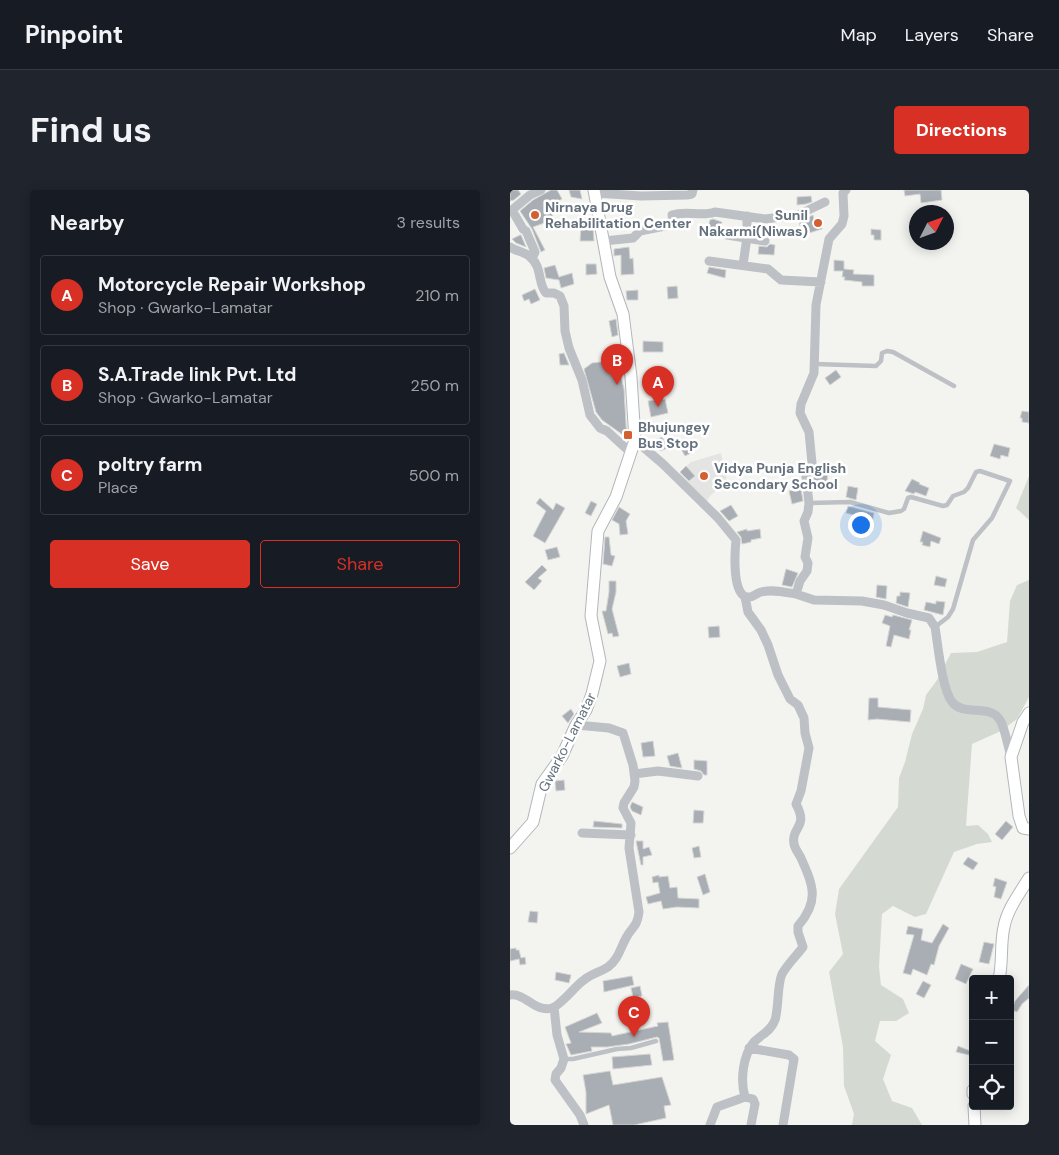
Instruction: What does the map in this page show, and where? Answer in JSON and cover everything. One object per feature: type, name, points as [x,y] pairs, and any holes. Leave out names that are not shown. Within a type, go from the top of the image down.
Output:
[{"type":"main road","name":"Gwarko-Lamatar","points":[[510,848],[533,822],[542,784],[562,756],[576,725],[586,710],[592,694],[600,661],[591,616],[598,532],[616,496],[635,440],[631,377],[623,314],[610,277],[594,192]]},
{"type":"main road","points":[[1026,828],[1019,816],[1011,757],[1029,713]]},
{"type":"main road","points":[[1000,975],[1004,927],[1013,903],[1029,878]]},
{"type":"main road","points":[[974,1110],[975,1125]]},
{"type":"street","points":[[532,259],[535,252],[526,231],[512,210],[530,195],[541,190]]},
{"type":"street","points":[[594,192],[641,196],[687,195],[692,194],[692,190]]},
{"type":"street","points":[[796,594],[800,581],[807,571],[808,563],[805,557],[808,538],[804,521],[809,503],[806,477],[812,463],[809,432],[800,414],[801,404],[814,373],[816,306],[829,239],[842,224],[844,216],[843,191]]},
{"type":"street","points":[[604,241],[633,238],[640,231],[670,225],[673,223],[672,215],[686,211],[709,214],[715,212],[765,219],[798,215],[825,202]]},
{"type":"street","points":[[743,266],[747,237],[747,216]]},
{"type":"street","points":[[728,235],[764,241]]},
{"type":"street","points":[[510,247],[530,256],[540,271],[542,288],[546,293],[554,293],[560,296],[564,306],[565,331],[569,348],[582,380],[590,415],[600,428],[607,431],[631,454]]},
{"type":"street","points":[[709,261],[768,269],[781,280],[821,282]]},
{"type":"street","points":[[635,440],[663,464],[728,528],[736,540],[735,577],[740,592],[745,596],[749,597],[760,592],[773,590],[796,594],[814,600],[862,601],[884,605],[929,618],[935,627],[947,692],[953,703],[964,710],[992,712],[1001,720],[1011,757]]},
{"type":"street","points":[[745,596],[748,612],[761,630],[778,675],[790,699],[798,705],[804,718],[809,748],[801,791],[796,804],[802,821],[795,836],[794,844],[811,882],[812,898],[808,915],[798,926],[803,946],[782,975],[775,1020],[770,1030],[756,1040],[749,1048],[744,1066],[743,1090],[745,1097]]},
{"type":"street","points":[[510,995],[516,994],[524,997],[534,1006],[554,1007],[584,980],[612,963],[618,956],[626,936],[636,925],[639,912],[630,848],[632,823],[624,808],[624,803],[634,787],[633,766],[623,733],[609,728],[576,725]]},
{"type":"street","points":[[634,774],[658,772],[698,776]]},
{"type":"street","points":[[582,833],[630,835]]},
{"type":"street","points":[[554,1007],[557,1036],[564,1059],[555,1080],[580,1115],[584,1125]]},
{"type":"street","points":[[749,1048],[789,1055],[794,1059],[783,1125]]},
{"type":"street","points":[[710,1125],[717,1107],[745,1097],[753,1099],[755,1104],[751,1125]]},
{"type":"lane","points":[[815,364],[876,366],[881,361],[882,353],[887,351],[893,352],[954,386]]},
{"type":"lane","points":[[809,503],[850,502],[889,512],[901,511],[908,498],[912,497],[943,506],[947,505],[953,496],[964,492],[968,488],[976,472],[980,471],[1010,481],[992,518],[973,540],[953,609],[948,617],[935,627]]},
{"type":"lane","points":[[564,1059],[574,1059],[617,1049],[631,1048],[656,1041]]},
{"type":"shaded area","name":"Vidya Punja English Secondary School","points":[[721,453],[727,480],[710,496],[705,504],[679,473],[691,462]]},
{"type":"shaded area","points":[[1029,476],[1029,520],[1016,508]]},
{"type":"shaded area","points":[[1029,580],[1029,697],[1017,719],[1001,731],[972,744],[966,826],[978,825],[988,834],[992,842],[977,844],[954,852],[926,914],[915,917],[893,906],[882,914],[879,967],[881,985],[903,999],[909,1013],[896,1021],[880,1021],[875,1041],[891,1055],[883,1079],[892,1101],[912,1108],[922,1125],[852,1125],[854,1114],[844,1086],[843,1047],[829,972],[843,954],[835,914],[839,889],[898,807],[899,778],[912,734],[923,709],[926,695],[937,680],[951,653],[977,652],[1007,642],[1010,601],[1017,585]]},
{"type":"building","points":[[510,190],[518,190],[521,194],[510,201]]},
{"type":"building","name":"Nirnaya Drug Rehabilitation Center","points":[[551,190],[557,190],[562,199],[549,206],[552,210],[553,220],[533,227],[545,250],[541,252],[532,229],[520,211],[533,200]]},
{"type":"building","points":[[569,190],[580,190],[582,199],[571,197]]},
{"type":"building","points":[[904,190],[941,190],[942,200],[921,203],[920,194],[905,196]]},
{"type":"building","points":[[811,196],[812,202],[797,205],[797,197]]},
{"type":"building","points":[[813,215],[814,220],[820,219],[822,229],[802,233],[799,222]]},
{"type":"building","points":[[710,220],[722,222],[718,234],[707,230]]},
{"type":"building","points":[[581,225],[593,226],[594,241],[580,241]]},
{"type":"building","points":[[871,229],[881,230],[881,240],[874,240],[874,235],[871,235]]},
{"type":"building","points":[[521,235],[526,247],[512,239]]},
{"type":"building","points":[[770,244],[775,245],[774,255],[758,254],[759,246],[767,247]]},
{"type":"building","points":[[629,247],[630,259],[633,258],[634,274],[621,275],[621,255],[614,256],[614,249]]},
{"type":"building","points":[[834,260],[844,261],[844,269],[854,270],[853,274],[874,275],[874,286],[862,286],[862,282],[844,280],[845,277],[842,277],[843,271],[834,271]]},
{"type":"building","points":[[586,264],[596,264],[597,274],[586,275]]},
{"type":"building","points":[[555,265],[559,277],[572,273],[574,284],[561,288],[559,280],[546,278],[544,268]]},
{"type":"building","points":[[709,267],[726,270],[725,278],[707,273]]},
{"type":"building","points":[[677,286],[678,298],[668,299],[667,287]]},
{"type":"building","points":[[535,289],[540,300],[531,304],[529,299],[524,301],[522,295]]},
{"type":"building","points":[[638,290],[638,300],[627,300],[626,291]]},
{"type":"building","points":[[616,319],[618,335],[612,337],[609,321]]},
{"type":"building","points":[[643,341],[663,342],[663,352],[643,352]]},
{"type":"building","points":[[564,353],[569,365],[560,365],[559,354]]},
{"type":"building","points":[[617,360],[624,389],[627,441],[623,435],[602,420],[596,412],[584,369],[592,363]]},
{"type":"building","points":[[836,370],[841,377],[830,385],[825,378]]},
{"type":"building","points":[[665,399],[668,413],[651,417],[648,401]]},
{"type":"building","points":[[1022,411],[1029,412],[1029,423],[1022,422],[1022,418],[1020,418]]},
{"type":"building","points":[[662,437],[668,448],[660,451],[654,441]]},
{"type":"building","points":[[687,441],[693,452],[685,456],[679,445]]},
{"type":"building","points":[[994,444],[1010,448],[1008,457],[1001,455],[1000,459],[990,456]]},
{"type":"building","points":[[686,466],[695,476],[689,481],[680,472]]},
{"type":"building","points":[[815,471],[828,473],[827,482],[813,480]]},
{"type":"building","points":[[912,479],[929,488],[926,496],[905,491]]},
{"type":"building","points":[[848,486],[858,488],[856,500],[846,497]]},
{"type":"building","points":[[801,489],[803,501],[792,504],[789,491]]},
{"type":"building","points":[[540,498],[553,510],[556,503],[565,508],[545,543],[533,536],[546,511],[536,503]]},
{"type":"building","points":[[591,501],[597,504],[591,516],[585,513]]},
{"type":"building","points":[[731,505],[738,516],[729,521],[720,511]]},
{"type":"building","points":[[848,506],[874,513],[872,524],[860,521],[861,517],[846,513]]},
{"type":"building","points":[[619,507],[630,514],[626,521],[628,534],[620,535],[619,524],[612,520]]},
{"type":"building","points":[[747,529],[747,531],[760,529],[761,538],[742,544],[741,537],[737,532]]},
{"type":"building","points":[[923,531],[941,538],[939,544],[931,541],[930,547],[922,545],[923,542],[920,542]]},
{"type":"building","points":[[605,537],[609,537],[611,555],[615,556],[612,566],[603,564]]},
{"type":"building","points":[[557,547],[560,557],[548,560],[545,550]]},
{"type":"building","points":[[542,565],[547,570],[538,578],[542,581],[534,590],[525,582]]},
{"type":"building","points":[[786,569],[798,573],[792,587],[782,585]]},
{"type":"building","points":[[936,576],[947,579],[945,587],[934,585]]},
{"type":"building","points":[[609,581],[616,581],[616,592],[612,609],[619,636],[613,637],[612,633],[608,634],[602,611],[606,611]]},
{"type":"building","points":[[877,585],[887,586],[886,599],[876,597]]},
{"type":"building","points":[[900,592],[910,593],[908,607],[896,603]]},
{"type":"building","points":[[936,601],[945,602],[943,615],[924,610],[926,602],[936,604]]},
{"type":"building","points":[[885,615],[912,620],[909,639],[894,635],[891,647],[886,646],[890,626],[882,623]]},
{"type":"building","points":[[719,626],[720,637],[709,638],[708,627]]},
{"type":"building","points":[[629,663],[631,674],[620,677],[617,666]]},
{"type":"building","points":[[869,698],[878,698],[878,707],[911,710],[910,722],[868,720]]},
{"type":"building","points":[[571,709],[574,714],[568,723],[562,716]]},
{"type":"building","points":[[653,741],[655,756],[643,757],[641,743]]},
{"type":"building","points":[[678,753],[682,768],[670,766],[667,756]]},
{"type":"building","points":[[694,760],[707,761],[707,775],[694,769]]},
{"type":"building","points":[[564,780],[565,790],[556,791],[555,781]]},
{"type":"building","points":[[632,802],[643,807],[641,815],[632,811],[630,807]]},
{"type":"building","points":[[694,810],[704,811],[703,823],[693,823]]},
{"type":"building","points":[[594,821],[622,824],[622,828],[593,827]]},
{"type":"building","points":[[1006,821],[1013,827],[1002,840],[995,834]]},
{"type":"building","points":[[636,841],[643,841],[643,849],[649,847],[652,855],[643,857],[643,865],[641,865]]},
{"type":"building","points":[[699,846],[701,857],[694,858],[692,848]]},
{"type":"building","points":[[968,857],[978,863],[973,870],[963,864]]},
{"type":"building","points":[[705,874],[710,892],[703,895],[697,877]]},
{"type":"building","points":[[659,875],[659,877],[668,876],[670,888],[677,887],[678,898],[699,899],[699,908],[677,907],[663,909],[661,901],[648,904],[646,897],[660,893],[658,882],[653,883],[652,877]]},
{"type":"building","points":[[995,878],[1007,882],[1001,899],[994,897],[996,887],[993,886]]},
{"type":"building","points":[[530,911],[538,912],[537,923],[528,922]]},
{"type":"building","points":[[943,924],[949,928],[939,946],[934,965],[931,964],[927,975],[913,969],[911,975],[903,973],[914,935],[906,934],[908,926],[923,929],[921,940],[932,943]]},
{"type":"building","points":[[984,942],[994,944],[989,964],[979,962]]},
{"type":"building","points":[[516,948],[516,950],[519,950],[521,958],[525,957],[526,964],[520,965],[519,959],[510,961],[510,949]]},
{"type":"building","points":[[961,964],[973,969],[966,984],[955,979]]},
{"type":"building","points":[[556,972],[571,975],[569,983],[555,980]]},
{"type":"building","points":[[632,976],[634,985],[604,992],[603,981]]},
{"type":"building","points":[[923,981],[931,985],[924,998],[916,994]]},
{"type":"building","points":[[1029,985],[1029,998],[1017,1012],[1014,1011],[1015,1001]]},
{"type":"building","points":[[640,986],[642,996],[633,997],[631,988]]},
{"type":"building","points":[[597,1013],[602,1023],[579,1032],[611,1033],[612,1036],[658,1026],[657,1023],[668,1022],[674,1060],[663,1061],[659,1038],[657,1037],[629,1044],[591,1047],[592,1051],[571,1055],[566,1044],[571,1043],[565,1027]]},
{"type":"building","points":[[958,1046],[969,1050],[969,1055],[956,1052]]},
{"type":"building","points":[[650,1054],[652,1065],[613,1069],[612,1057]]},
{"type":"building","points":[[610,1071],[613,1085],[662,1077],[671,1105],[664,1106],[666,1118],[634,1125],[613,1125],[609,1105],[586,1114],[586,1092],[583,1075]]},
{"type":"place","name":"Nirnaya Drug Rehabilitation Center","points":[[535,215]]},
{"type":"place","name":"Sunil Nakarmi(Niwas)","points":[[818,223]]},
{"type":"place","name":"S.A.Trade link Pvt. Ltd","points":[[617,385]]},
{"type":"place","name":"Motorcycle Repair Workshop","points":[[658,407]]},
{"type":"place","name":"Bhujungey Bus Stop","points":[[628,435]]},
{"type":"place","name":"Vidya Punja English Secondary School","points":[[704,476]]},
{"type":"place","name":"poltry farm","points":[[634,1037]]}]
